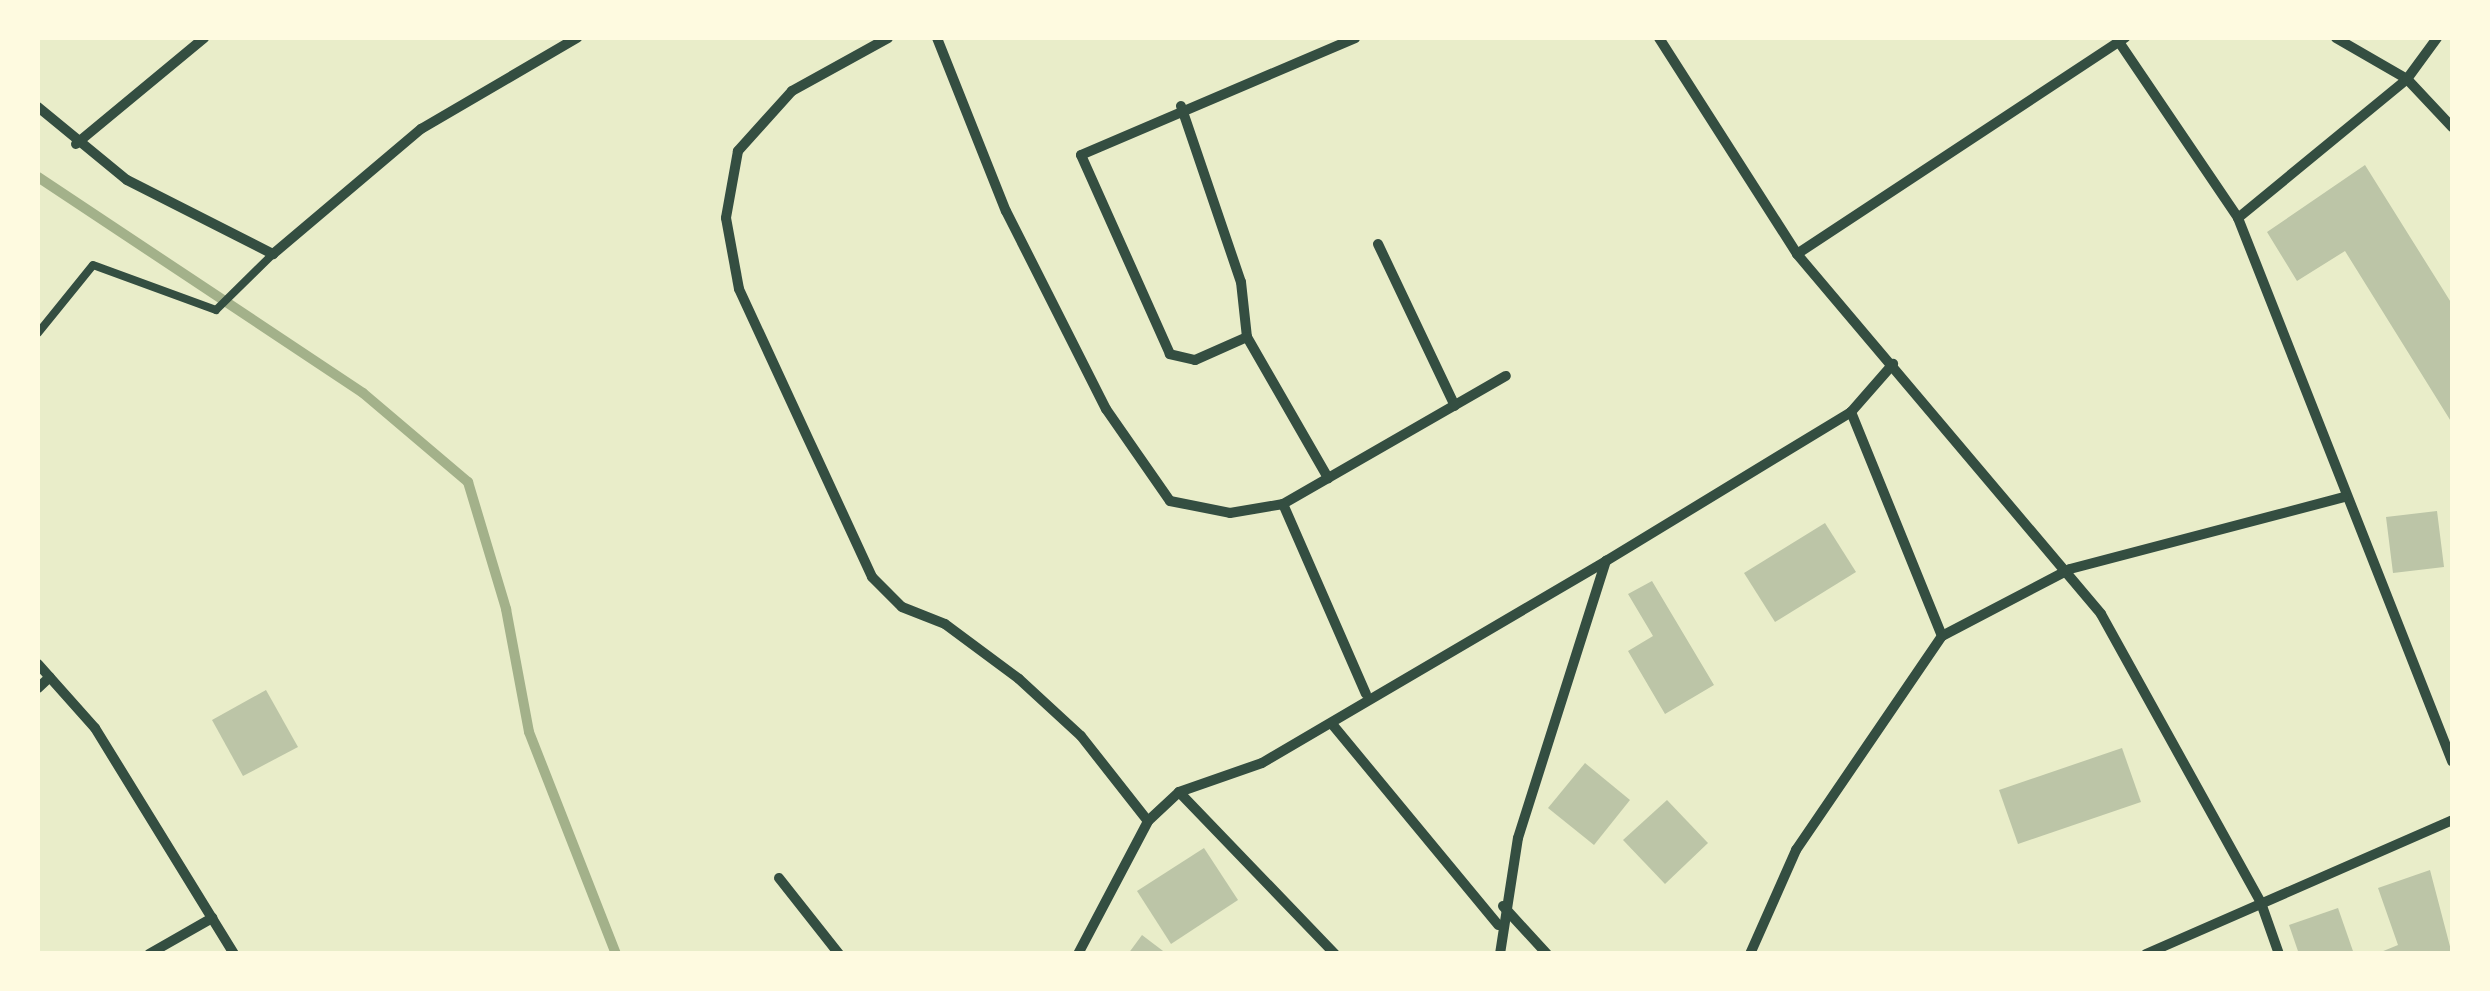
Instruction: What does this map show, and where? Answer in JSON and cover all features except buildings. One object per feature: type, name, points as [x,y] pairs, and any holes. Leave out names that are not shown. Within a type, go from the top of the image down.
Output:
[{"type":"street","points":[[76,144],[204,38]]},
{"type":"street","points":[[38,107],[76,144],[165,202],[272,254],[421,129],[577,38]]},
{"type":"street","points":[[888,38],[792,90],[738,151],[726,218],[739,289],[872,577],[902,607],[945,624],[1019,679],[1081,736],[1148,821]]},
{"type":"street","points":[[937,38],[1006,211],[1106,409],[1170,501],[1230,513],[1283,504],[1506,376]]},
{"type":"street","points":[[1247,337],[1196,360],[1170,354],[1081,154],[1182,106],[1355,38]]},
{"type":"street","points":[[1659,38],[1797,254],[2070,569],[2260,903],[2279,954]]},
{"type":"street","points":[[2336,38],[2407,79],[2452,127]]},
{"type":"street","points":[[2238,218],[2407,79],[2438,38]]},
{"type":"street","points":[[1797,254],[2122,40],[2238,218],[2344,496],[2452,761]]},
{"type":"street","points":[[1182,106],[1240,282],[1247,337],[1328,478]]},
{"type":"street","points":[[1378,244],[1455,406]]},
{"type":"street","points":[[1078,954],[1148,821],[1179,792],[1262,763],[1332,724],[1366,694],[1606,560],[1851,412],[1893,364]]},
{"type":"street","points":[[1851,412],[1942,636]]},
{"type":"street","points":[[1750,954],[1796,850],[1942,636],[2070,569],[2344,496]]},
{"type":"street","points":[[1283,504],[1366,694]]},
{"type":"street","points":[[1500,954],[1498,924],[1606,560]]},
{"type":"street","points":[[38,664],[95,728],[234,954]]},
{"type":"street","points":[[38,688],[50,678]]},
{"type":"street","points":[[1332,724],[1498,924]]},
{"type":"street","points":[[1179,792],[1335,954]]},
{"type":"street","points":[[2146,954],[2452,820]]},
{"type":"street","points":[[779,878],[838,954]]},
{"type":"street","points":[[1503,906],[1547,954]]},
{"type":"street","points":[[148,954],[212,918]]},
{"type":"lane","points":[[38,333],[100,263],[206,310],[231,302],[272,254]]},
{"type":"waterway","points":[[38,177],[363,393],[468,482],[506,609],[529,732],[616,954]]}]
